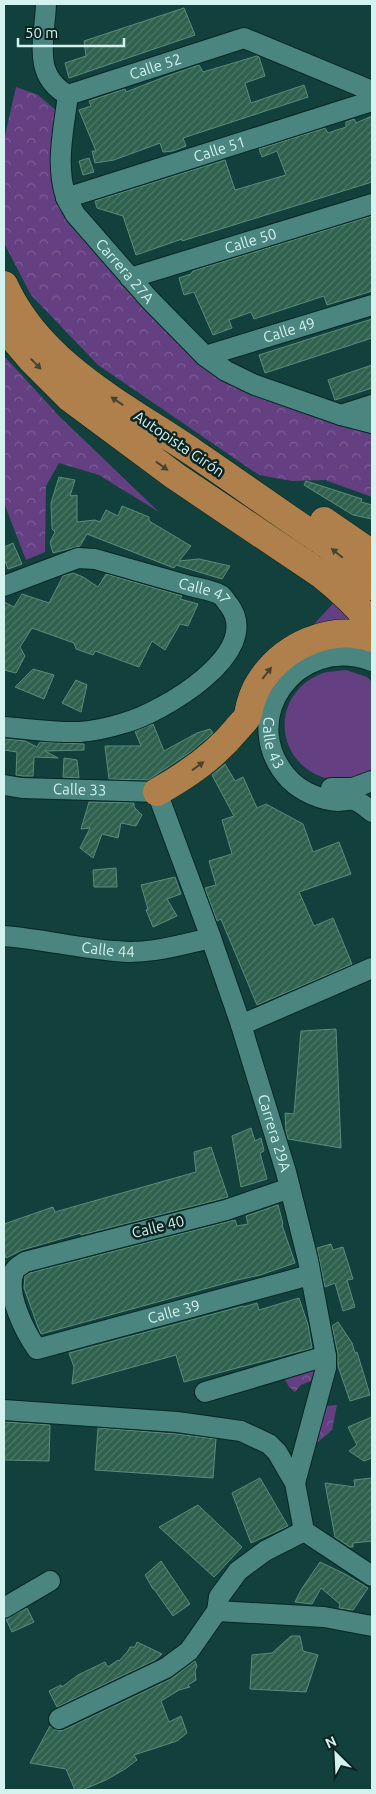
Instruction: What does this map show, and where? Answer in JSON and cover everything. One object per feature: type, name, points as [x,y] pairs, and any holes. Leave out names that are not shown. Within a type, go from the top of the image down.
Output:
[{"type":"highway","name":"Autopista Girón","points":[[4,285],[11,301],[29,327],[50,351],[92,384],[335,550],[360,572],[372,586]]},
{"type":"highway","name":"Autopista Girón","points":[[4,327],[31,359],[70,398],[175,476],[322,575],[352,600],[372,624]]},
{"type":"highway","points":[[253,494],[280,498],[304,509],[372,554]]},
{"type":"highway","points":[[157,792],[191,772],[228,740],[247,717],[251,700],[259,683],[270,668],[283,656],[298,646],[332,635],[351,634],[372,638]]},
{"type":"street","points":[[46,4],[43,59],[51,82],[58,90],[68,95]]},
{"type":"street","name":"Calle 52","points":[[68,95],[244,38],[372,91]]},
{"type":"street","name":"Carrera 27A","points":[[68,95],[61,157],[61,179],[66,198],[76,214],[130,278],[205,356],[226,371],[255,385],[341,415],[372,423]]},
{"type":"street","name":"Calle 51","points":[[66,198],[372,101]]},
{"type":"street","name":"Calle 50","points":[[130,278],[372,204]]},
{"type":"street","name":"Calle 49","points":[[205,356],[372,305]]},
{"type":"street","points":[[341,415],[372,405]]},
{"type":"street","name":"Calle 47","points":[[4,586],[78,558],[95,559],[222,596],[236,616],[238,625],[237,635],[228,654],[218,666],[165,706],[143,717],[80,732],[4,727]]},
{"type":"street","name":"Calle 43","points":[[372,661],[360,656],[343,654],[326,656],[310,662],[295,672],[283,685],[274,700],[270,716],[269,734],[272,751],[280,766],[290,780],[304,791],[328,800],[354,800],[372,812]]},
{"type":"street","name":"Calle 43","points":[[372,672],[358,666],[338,664],[318,669],[301,680],[288,695],[280,714],[280,734],[285,754],[297,770],[313,782],[332,789],[353,788],[372,781]]},
{"type":"street","name":"Calle 33","points":[[4,786],[157,792]]},
{"type":"street","name":"Carrera 29A","points":[[157,792],[211,938],[240,1025],[290,1188],[308,1260],[326,1356],[326,1368],[295,1483]]},
{"type":"street","name":"Calle 44","points":[[4,936],[117,952],[162,950],[211,938]]},
{"type":"street","points":[[240,1025],[372,968]]},
{"type":"street","name":"Calle 40","points":[[37,1349],[27,1335],[11,1285],[14,1271],[25,1262],[226,1210],[290,1188]]},
{"type":"street","name":"Calle 39","points":[[37,1349],[310,1275]]},
{"type":"street","points":[[205,1392],[326,1356]]},
{"type":"street","points":[[4,1410],[177,1422],[241,1431],[269,1444],[278,1452],[295,1483],[304,1531],[372,1576]]},
{"type":"street","points":[[59,1719],[166,1668],[189,1651],[217,1611],[219,1597],[238,1571],[265,1551],[304,1531]]},
{"type":"street","points":[[4,1608],[50,1582]]},
{"type":"street","points":[[217,1611],[324,1616],[372,1626]]},
{"type":"green space","points":[[16,87],[38,95],[59,113],[60,207],[231,382],[324,420],[372,432],[372,497],[325,480],[292,481],[259,475],[98,365],[31,295],[4,243],[4,140]]},
{"type":"green space","points":[[4,356],[61,418],[159,512],[99,475],[59,463],[46,486],[45,552],[26,560],[4,503]]},
{"type":"green space","points":[[339,597],[369,628],[305,634]]},
{"type":"green space","points":[[346,670],[367,677],[372,682],[372,769],[355,778],[336,780],[325,778],[308,769],[295,757],[287,742],[285,726],[287,710],[294,695],[306,682],[323,673]]},
{"type":"green space","points":[[310,1363],[315,1372],[311,1381],[301,1385],[295,1392],[289,1387],[282,1374]]},
{"type":"green space","points":[[337,1405],[332,1430],[317,1443],[311,1439],[326,1406]]},
{"type":"building","points":[[184,8],[195,35],[69,78],[65,63],[86,56],[84,41]]},
{"type":"building","points":[[257,56],[265,76],[245,83],[251,103],[304,85],[308,97],[183,138],[186,146],[173,151],[163,152],[160,143],[114,160],[95,163],[92,151],[96,151],[79,110],[91,106],[89,101],[125,89],[126,92],[199,65],[203,72]]},
{"type":"building","points":[[372,116],[372,182],[182,241],[182,239],[136,255],[123,216],[97,208],[95,201],[225,160],[235,190],[286,175],[277,151],[262,157],[259,149],[325,128],[328,133],[346,127],[346,122],[354,119],[356,123]]},
{"type":"building","points":[[89,158],[94,172],[83,175],[79,161]]},
{"type":"building","points":[[372,216],[372,291],[327,305],[324,296],[254,319],[251,312],[229,320],[232,328],[213,335],[194,292],[184,295],[179,278],[191,274],[193,271]]},
{"type":"building","points":[[372,319],[372,338],[265,373],[259,355]]},
{"type":"building","points":[[372,365],[372,388],[335,400],[328,380]]},
{"type":"building","points":[[59,477],[75,480],[70,496],[77,495],[77,522],[95,520],[100,522],[106,510],[118,516],[122,506],[149,517],[149,521],[191,546],[179,561],[199,559],[230,566],[222,579],[176,565],[174,568],[87,534],[80,546],[53,553],[50,542],[55,532],[52,529],[51,503]]},
{"type":"building","points":[[306,481],[362,499],[361,502],[372,505],[372,519],[353,515],[304,485]]},
{"type":"building","points":[[13,543],[22,564],[8,569],[4,558],[4,547]]},
{"type":"building","points":[[73,573],[98,587],[106,574],[182,596],[180,599],[198,604],[188,626],[180,624],[165,650],[152,641],[139,667],[95,651],[93,655],[76,649],[74,643],[32,628],[20,647],[25,656],[16,673],[4,670],[4,602],[14,607],[22,594],[49,603],[63,576]]},
{"type":"building","points":[[33,669],[54,675],[44,699],[15,687]]},
{"type":"building","points":[[76,680],[87,685],[81,712],[62,703]]},
{"type":"building","points":[[153,724],[164,751],[197,733],[210,729],[213,733],[189,753],[148,780],[109,779],[105,746],[141,746],[135,731]]},
{"type":"building","points":[[4,739],[25,741],[37,747],[40,742],[84,744],[84,750],[45,751],[58,758],[34,757],[33,776],[23,776],[16,775],[17,752],[4,750]]},
{"type":"building","points":[[64,758],[77,760],[79,778],[63,777]]},
{"type":"building","points":[[225,764],[235,781],[243,777],[257,808],[266,804],[303,824],[313,852],[339,842],[351,874],[299,892],[314,926],[333,918],[352,964],[257,1005],[221,919],[217,921],[205,888],[216,885],[209,861],[232,854],[222,820],[234,816],[212,775]]},
{"type":"building","points":[[89,802],[134,803],[134,807],[142,815],[136,826],[121,823],[118,838],[102,834],[93,858],[80,848],[90,828],[81,829]]},
{"type":"building","points":[[116,868],[117,887],[94,887],[93,870]]},
{"type":"building","points":[[175,877],[181,894],[167,899],[177,916],[153,927],[146,910],[148,909],[141,885]]},
{"type":"building","points":[[336,1029],[341,1148],[288,1139],[285,1113],[294,1114],[301,1031]]},
{"type":"building","points":[[251,1128],[255,1141],[261,1138],[264,1151],[260,1153],[267,1179],[241,1187],[232,1136]]},
{"type":"building","points":[[211,1147],[228,1197],[81,1235],[81,1233],[22,1250],[6,1258],[4,1251],[4,1224],[53,1207],[55,1212],[196,1172],[194,1152]]},
{"type":"building","points":[[278,1205],[282,1225],[295,1263],[260,1275],[41,1334],[24,1288],[25,1276],[30,1273],[235,1220],[237,1226],[248,1224],[246,1216]]},
{"type":"building","points":[[331,1244],[333,1250],[343,1247],[353,1279],[347,1280],[355,1307],[343,1311],[335,1283],[325,1287],[317,1248]]},
{"type":"building","points":[[299,1298],[308,1325],[312,1348],[184,1382],[176,1355],[72,1384],[74,1367],[69,1353],[243,1306],[257,1303],[259,1310]]},
{"type":"building","points":[[338,1322],[352,1343],[355,1353],[357,1352],[370,1395],[350,1401],[338,1366],[338,1354],[332,1326]]},
{"type":"building","points":[[372,1417],[372,1458],[364,1461],[349,1451],[357,1445],[348,1427]]},
{"type":"building","points":[[4,1422],[50,1425],[49,1461],[4,1460]]},
{"type":"building","points":[[98,1428],[216,1439],[213,1478],[95,1470]]},
{"type":"building","points":[[260,1478],[288,1526],[251,1543],[232,1493]]},
{"type":"building","points":[[372,1478],[372,1541],[353,1543],[353,1547],[350,1547],[335,1537],[325,1483],[355,1487],[354,1480]]},
{"type":"building","points":[[198,1505],[242,1547],[214,1577],[159,1527]]},
{"type":"building","points":[[161,1561],[190,1604],[173,1616],[145,1575]]},
{"type":"building","points":[[320,1562],[368,1588],[353,1610],[339,1608],[340,1604],[321,1588],[312,1604],[295,1602]]},
{"type":"building","points":[[27,1608],[34,1622],[12,1632],[6,1619]]},
{"type":"building","points":[[291,1636],[300,1636],[303,1651],[318,1655],[306,1692],[250,1689],[252,1655],[272,1653]]},
{"type":"building","points":[[137,1642],[162,1654],[155,1660],[57,1707],[49,1691],[61,1685],[62,1687],[78,1675],[105,1662],[108,1667],[119,1661],[130,1647],[135,1647]]},
{"type":"building","points":[[195,1661],[197,1666],[195,1671],[196,1680],[188,1685],[190,1687],[179,1690],[161,1701],[169,1722],[181,1716],[187,1733],[177,1741],[134,1755],[137,1760],[125,1769],[106,1780],[82,1790],[75,1790],[66,1769],[30,1763],[50,1726],[58,1731],[64,1730],[171,1679]]}]
